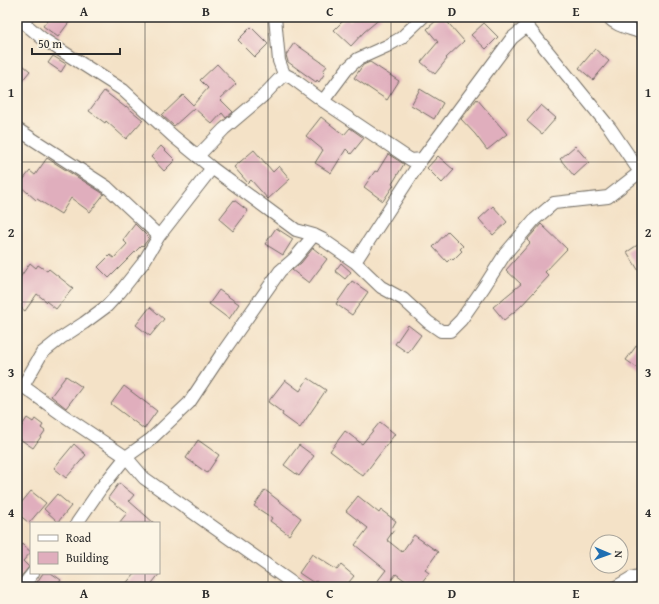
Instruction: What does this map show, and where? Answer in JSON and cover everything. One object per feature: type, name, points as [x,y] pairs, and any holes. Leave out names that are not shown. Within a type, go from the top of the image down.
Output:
[{"type":"street","points":[[17,17],[43,39],[123,90],[173,136],[212,168],[296,230],[322,239],[355,262],[381,287],[403,299],[428,322],[442,331],[450,331],[461,320],[505,254],[534,220],[554,203],[608,196],[641,173],[610,128],[527,20],[422,159],[355,262]]},
{"type":"street","points":[[275,17],[279,61],[284,74],[411,160],[422,159]]},
{"type":"street","points":[[323,101],[347,69],[358,59],[401,38],[423,17]]},
{"type":"street","points":[[608,17],[614,24],[631,28],[642,33]]},
{"type":"street","points":[[198,156],[224,129],[263,96],[284,74]]},
{"type":"street","points":[[17,129],[107,187],[159,236]]},
{"type":"street","points":[[212,168],[159,236],[143,263],[107,306],[42,353],[20,384],[126,457],[144,478],[298,587]]},
{"type":"street","points":[[78,522],[101,488],[126,457],[150,440],[189,403],[280,271],[295,258],[314,235]]},
{"type":"street","points":[[22,587],[32,574]]},
{"type":"street","points":[[616,587],[631,578],[642,575]]},
{"type":"building","points":[[50,17],[73,17],[58,37],[43,26]]},
{"type":"building","points":[[354,17],[382,17],[364,32],[351,46],[334,30],[346,18],[350,21]]},
{"type":"building","points":[[440,17],[443,17],[464,41],[446,58],[447,59],[435,74],[421,62],[438,42],[427,29]]},
{"type":"building","points":[[484,23],[498,37],[486,49],[471,35]]},
{"type":"building","points":[[251,27],[268,44],[255,57],[238,40]]},
{"type":"building","points":[[294,43],[327,66],[323,71],[325,73],[319,82],[317,80],[316,82],[288,62],[286,55]]},
{"type":"building","points":[[595,49],[609,61],[593,80],[579,68]]},
{"type":"building","points":[[53,56],[66,64],[61,72],[48,63]]},
{"type":"building","points":[[17,60],[30,71],[17,87]]},
{"type":"building","points":[[370,62],[399,81],[387,100],[354,78],[363,65]]},
{"type":"building","points":[[217,64],[236,84],[220,99],[233,112],[226,118],[222,113],[212,124],[194,108],[174,126],[162,115],[183,95],[193,105],[208,88],[200,80]]},
{"type":"building","points":[[420,89],[443,103],[434,119],[411,105]]},
{"type":"building","points":[[104,91],[143,120],[126,139],[106,121],[105,123],[89,111]]},
{"type":"building","points":[[477,99],[507,134],[487,150],[461,119]]},
{"type":"building","points":[[541,105],[556,118],[542,134],[527,121]]},
{"type":"building","points":[[321,117],[344,135],[350,128],[364,138],[351,154],[346,149],[331,173],[315,163],[323,150],[306,136]]},
{"type":"building","points":[[161,146],[175,160],[164,171],[151,157]]},
{"type":"building","points":[[575,146],[589,162],[574,176],[560,159]]},
{"type":"building","points":[[254,150],[273,172],[279,166],[290,179],[268,199],[251,180],[248,183],[234,167]]},
{"type":"building","points":[[388,154],[404,164],[392,184],[394,185],[383,201],[364,187],[375,171],[377,172]]},
{"type":"building","points":[[438,156],[454,170],[442,183],[427,168]]},
{"type":"building","points":[[47,158],[104,194],[90,212],[71,198],[61,214],[37,199],[36,200],[19,185],[30,171],[35,175]]},
{"type":"building","points":[[234,200],[248,211],[233,231],[219,219]]},
{"type":"building","points":[[493,206],[507,222],[493,235],[479,219]]},
{"type":"building","points":[[135,224],[149,238],[143,246],[142,245],[109,278],[98,267],[110,255],[114,258],[127,244],[123,240]]},
{"type":"building","points":[[541,224],[567,249],[545,272],[549,276],[520,307],[504,320],[493,307],[521,284],[506,270],[530,243],[527,240]]},
{"type":"building","points":[[276,228],[293,239],[283,255],[265,244]]},
{"type":"building","points":[[448,231],[463,246],[460,249],[462,251],[453,260],[451,258],[447,262],[433,247]]},
{"type":"building","points":[[642,242],[642,276],[627,252]]},
{"type":"building","points":[[313,248],[327,259],[309,283],[292,270],[301,263]]},
{"type":"building","points":[[30,263],[36,268],[38,265],[47,271],[49,269],[73,288],[56,309],[37,294],[25,311],[17,305],[17,282]]},
{"type":"building","points":[[341,263],[351,272],[345,279],[335,271]]},
{"type":"building","points":[[352,281],[368,292],[352,315],[336,304]]},
{"type":"building","points":[[219,290],[239,304],[229,319],[209,304]]},
{"type":"building","points":[[150,307],[164,319],[150,336],[136,325]]},
{"type":"building","points":[[408,325],[421,335],[408,353],[395,344]]},
{"type":"building","points":[[642,338],[642,371],[626,360]]},
{"type":"building","points":[[66,376],[82,387],[66,408],[51,396]]},
{"type":"building","points":[[308,378],[326,390],[300,428],[282,415],[283,413],[268,402],[285,380],[300,391]]},
{"type":"building","points":[[124,386],[157,411],[144,429],[111,404]]},
{"type":"building","points":[[27,418],[33,422],[35,419],[43,425],[41,428],[45,431],[33,448],[17,437],[17,433]]},
{"type":"building","points":[[380,422],[395,434],[363,476],[330,451],[345,431],[362,444]]},
{"type":"building","points":[[198,440],[219,455],[207,473],[186,458]]},
{"type":"building","points":[[74,444],[86,455],[66,478],[54,468]]},
{"type":"building","points":[[299,445],[314,456],[299,476],[284,465]]},
{"type":"building","points":[[119,483],[134,495],[129,501],[153,522],[120,522],[127,513],[108,498]]},
{"type":"building","points":[[265,490],[301,518],[289,535],[270,521],[272,518],[254,506]]},
{"type":"building","points":[[31,491],[46,503],[29,523],[17,513],[17,508]]},
{"type":"building","points":[[57,494],[71,506],[58,522],[44,509]]},
{"type":"building","points":[[358,496],[379,513],[381,510],[396,521],[392,528],[394,530],[387,540],[402,552],[414,535],[438,552],[425,570],[429,573],[418,587],[414,587],[396,574],[386,587],[382,587],[376,583],[386,570],[355,545],[368,528],[346,511]]},
{"type":"building","points":[[17,540],[30,551],[30,553],[23,561],[29,567],[17,581]]},
{"type":"building","points":[[312,554],[337,570],[341,565],[354,576],[345,587],[323,587],[316,581],[314,583],[299,573]]},
{"type":"building","points":[[42,574],[52,574],[61,580],[56,587],[34,587]]},
{"type":"building","points":[[134,574],[159,574],[149,587],[123,587]]}]
